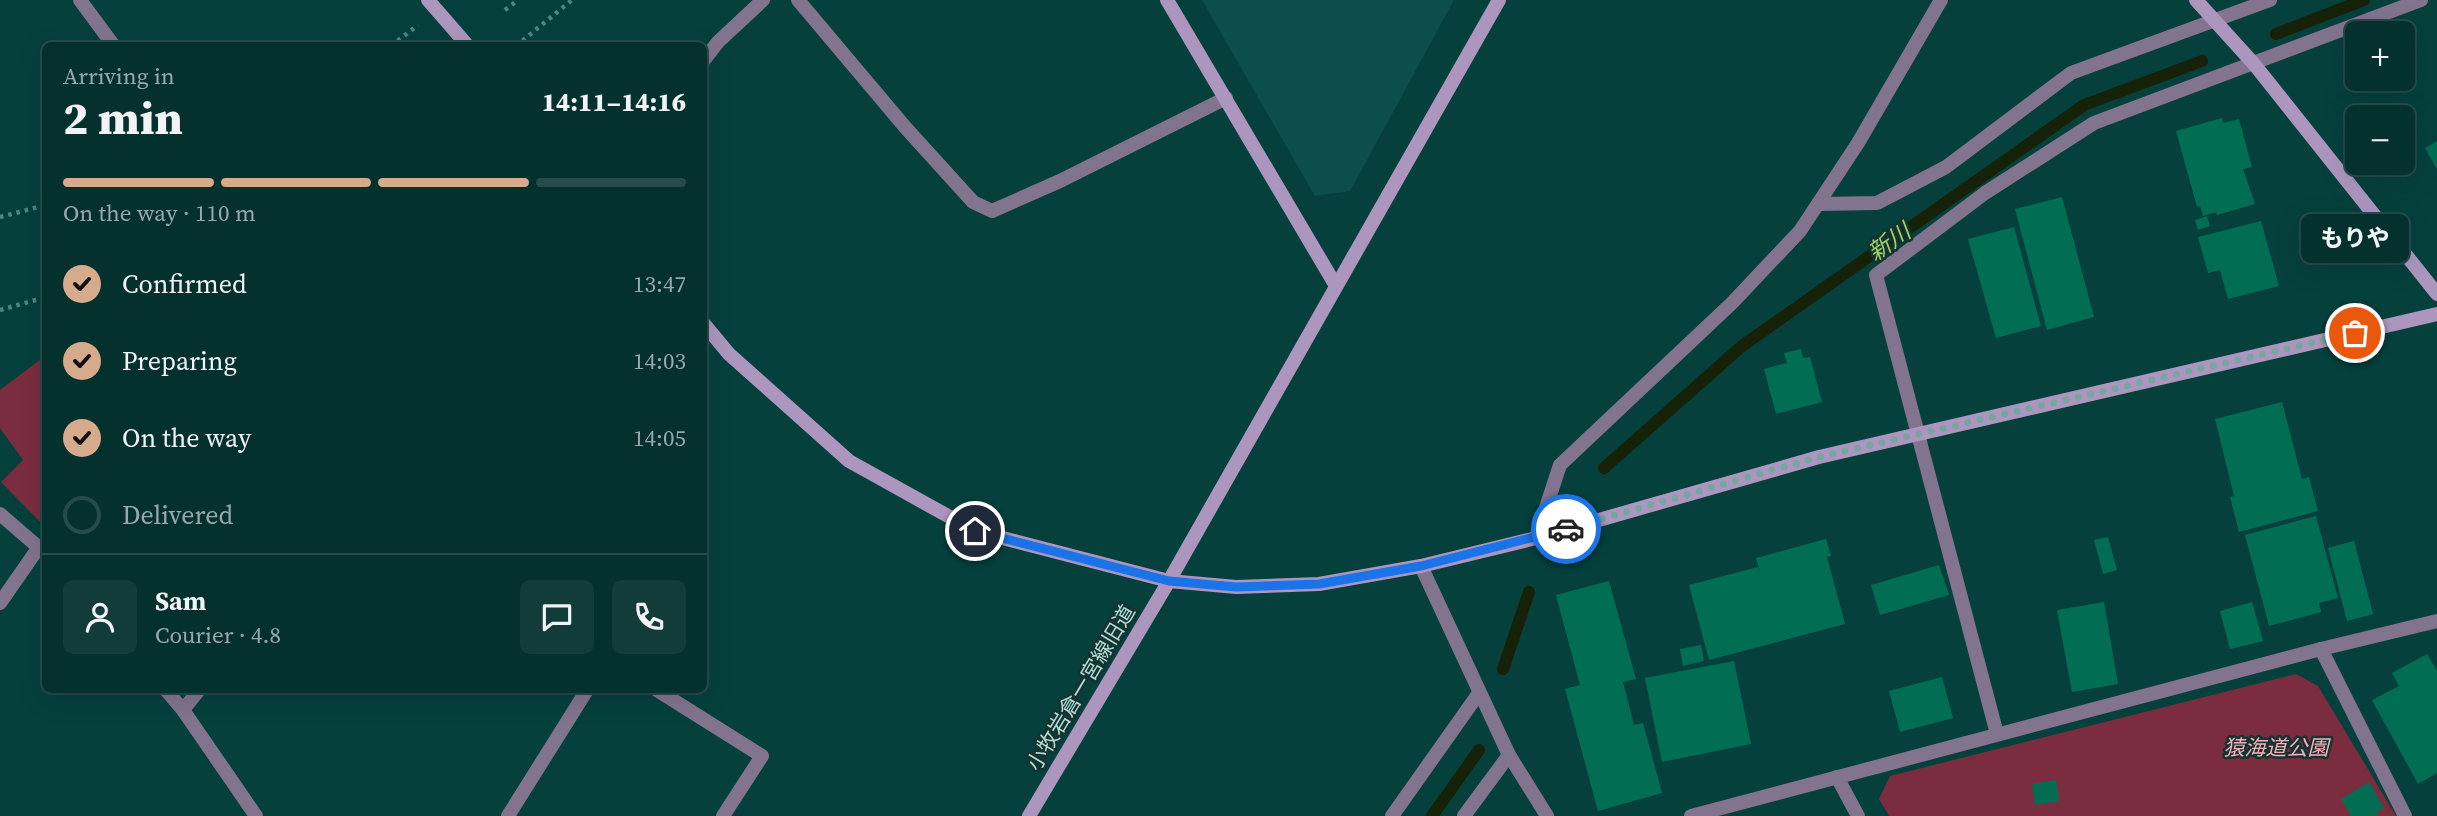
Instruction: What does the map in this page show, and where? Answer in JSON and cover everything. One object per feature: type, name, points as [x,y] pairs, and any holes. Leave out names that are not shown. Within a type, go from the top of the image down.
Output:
[{"type":"street","points":[[80,0],[111,42]]},
{"type":"street","points":[[428,0],[465,42]]},
{"type":"street","points":[[707,56],[718,42],[763,0]]},
{"type":"street","points":[[798,0],[905,128],[973,202],[992,211],[1060,181],[1226,98]]},
{"type":"street","points":[[1167,0],[1336,286]]},
{"type":"street","points":[[1499,0],[1169,581],[1236,587],[1319,584],[1421,566],[1536,538],[1819,457],[2437,314]]},
{"type":"street","points":[[1536,538],[1560,465],[1732,303],[1800,231],[1858,143],[1941,0]]},
{"type":"street","points":[[2196,0],[2254,64],[2437,294]]},
{"type":"street","points":[[1818,204],[1877,203],[1946,167],[2071,73],[2270,0]]},
{"type":"street","points":[[1997,734],[1877,275],[1985,193],[2094,123],[2421,0]]},
{"type":"street","name":"小牧岩倉一宮線旧道","points":[[707,328],[729,354],[849,461],[975,531],[1169,581],[1029,816]]},
{"type":"street","points":[[0,514],[42,550],[0,603]]},
{"type":"street","points":[[1421,566],[1509,755],[1547,816]]},
{"type":"street","points":[[1691,816],[2321,649],[2437,621]]},
{"type":"street","points":[[2321,649],[2405,816]]},
{"type":"street","points":[[169,693],[256,816]]},
{"type":"street","points":[[183,710],[197,693]]},
{"type":"street","points":[[509,816],[585,693]]},
{"type":"street","points":[[662,693],[762,756],[723,816]]},
{"type":"street","points":[[1392,816],[1479,693]]},
{"type":"street","points":[[1464,816],[1509,755]]},
{"type":"street","points":[[1837,777],[1858,816]]},
{"type":"path","points":[[505,10],[518,0]]},
{"type":"path","points":[[521,42],[572,0]]},
{"type":"path","points":[[0,217],[42,206]]},
{"type":"path","points":[[0,310],[42,298]]},
{"type":"shaded area","points":[[1202,0],[1454,0],[1350,191],[1315,196]]},
{"type":"green space","points":[[42,358],[42,524],[1,482],[23,460],[0,428],[0,390]]},
{"type":"green space","name":"猿海道公園","points":[[2296,674],[2318,686],[2396,816],[1889,816],[1879,799],[1890,776]]},
{"type":"building","points":[[2222,118],[2223,123],[2239,119],[2252,167],[2243,169],[2255,204],[2217,215],[2216,212],[2203,216],[2200,206],[2197,207],[2176,131]]},
{"type":"building","points":[[2437,141],[2437,169],[2425,148]]},
{"type":"building","points":[[2062,197],[2094,317],[2047,330],[2015,209]]},
{"type":"building","points":[[2207,216],[2210,226],[2198,230],[2195,220]]},
{"type":"building","points":[[2261,221],[2279,286],[2228,299],[2220,270],[2208,273],[2198,237]]},
{"type":"building","points":[[2014,227],[2041,326],[1996,338],[1968,239]]},
{"type":"building","points":[[1801,349],[1803,358],[1810,357],[1822,402],[1776,414],[1764,369],[1787,363],[1784,353]]},
{"type":"building","points":[[2282,402],[2302,479],[2309,477],[2318,511],[2239,532],[2230,497],[2234,496],[2215,419]]},
{"type":"building","points":[[2316,516],[2338,598],[2319,603],[2321,612],[2269,626],[2245,535]]},
{"type":"building","points":[[2108,537],[2117,570],[2103,574],[2094,540]]},
{"type":"building","points":[[1826,539],[1831,556],[1827,557],[1845,624],[1709,660],[1689,585],[1758,567],[1761,575],[1756,558]]},
{"type":"building","points":[[2354,541],[2373,614],[2347,621],[2328,548]]},
{"type":"building","points":[[1939,565],[1949,595],[1880,615],[1871,585]]},
{"type":"building","points":[[1609,581],[1636,679],[1623,682],[1634,725],[1643,723],[1662,793],[1598,811],[1565,689],[1580,685],[1556,595]]},
{"type":"building","points":[[2104,602],[2118,684],[2072,692],[2057,610]]},
{"type":"building","points":[[2252,602],[2263,641],[2230,649],[2220,611]]},
{"type":"building","points":[[1701,645],[1704,661],[1683,666],[1680,649]]},
{"type":"building","points":[[2427,654],[2437,671],[2437,773],[2418,784],[2372,700],[2399,686],[2392,673]]},
{"type":"building","points":[[1734,661],[1751,744],[1662,762],[1645,678]]},
{"type":"building","points":[[1942,677],[1953,718],[1900,732],[1889,691]]},
{"type":"building","points":[[2056,780],[2059,801],[2035,805],[2032,784]]},
{"type":"building","points":[[2369,782],[2384,808],[2376,813],[2378,816],[2351,816],[2341,799]]},
{"type":"waterway","name":"新川","points":[[2276,34],[2364,0]]},
{"type":"waterway","name":"新川","points":[[1604,468],[1742,346],[2084,105],[2202,61]]},
{"type":"waterway","name":"新川","points":[[1503,669],[1529,592]]},
{"type":"waterway","name":"新川","points":[[1432,816],[1479,750]]},
{"type":"way so far","points":[[1566,529],[1819,457],[2355,333]]},
{"type":"place","name":"もりや","points":[[2355,333]]},
{"type":"route","points":[[975,531],[1169,581],[1236,587],[1319,584],[1421,566],[1566,529]]}]
